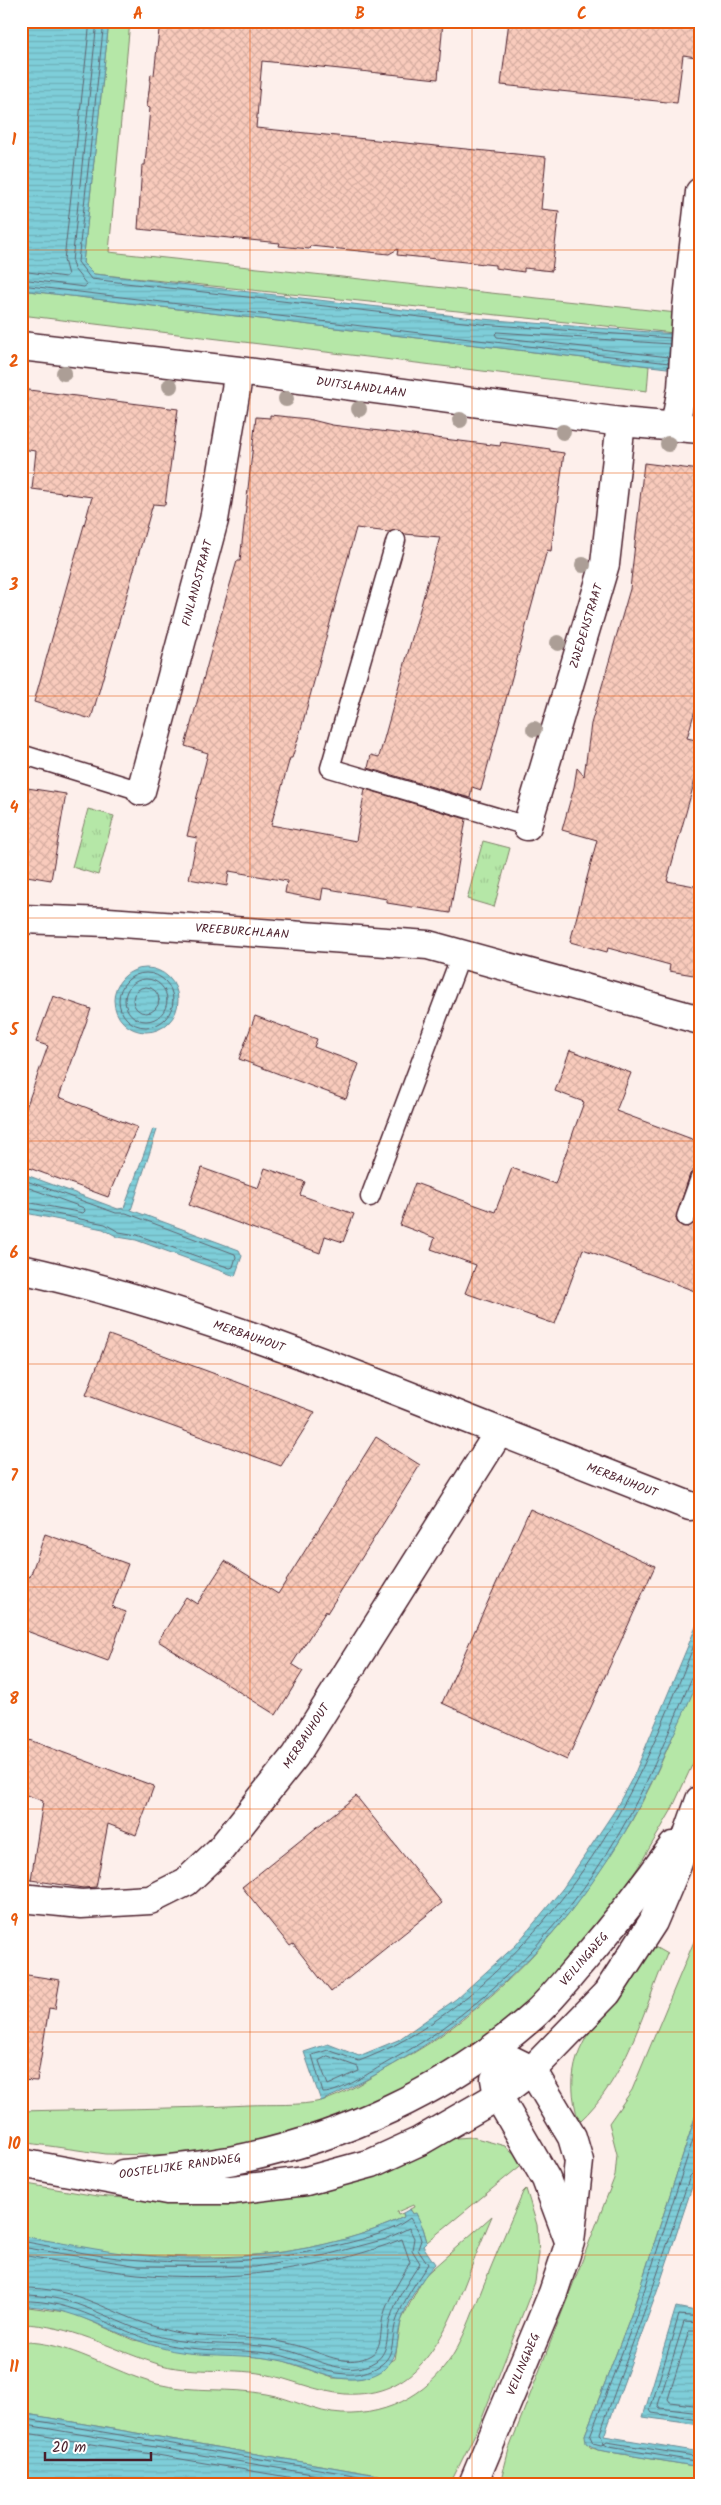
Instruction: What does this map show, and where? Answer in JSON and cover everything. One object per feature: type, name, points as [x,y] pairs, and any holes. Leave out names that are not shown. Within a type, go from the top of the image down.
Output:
[{"type":"street","points":[[688,427],[682,388],[686,317],[700,192]]},
{"type":"street","name":"DUITSLANDLAAN","points":[[21,346],[239,371],[621,422],[688,427]]},
{"type":"street","name":"FINLANDSTRAAT","points":[[142,791],[214,520],[239,371]]},
{"type":"street","name":"ZWEDENSTRAAT","points":[[527,826],[605,564],[621,422]]},
{"type":"street","name":"VREEBURCHLAAN","points":[[21,920],[108,922],[428,945],[700,1020]]},
{"type":"street","name":"MERBAUHOUT","points":[[21,1269],[74,1281],[232,1330],[369,1380],[690,1506]]},
{"type":"street","name":"MERBAUHOUT","points":[[21,1898],[81,1904],[150,1900],[186,1882],[220,1850],[295,1756],[498,1432]]},
{"type":"street","name":"VEILINGWEG","points":[[491,2050],[534,2015],[573,1973],[637,1898],[696,1809]]},
{"type":"street","name":"VEILINGWEG","points":[[498,2096],[532,2070],[607,1992],[653,1922],[676,1868],[696,1809]]},
{"type":"street","points":[[491,2050],[532,2070]]},
{"type":"street","points":[[491,2050],[498,2096],[546,2179],[570,2242]]},
{"type":"street","name":"OOSTELIJKE RANDWEG","points":[[100,2177],[229,2161],[297,2144],[356,2124],[409,2100],[491,2050]]},
{"type":"street","name":"VEILINGWEG","points":[[473,2484],[553,2293],[570,2242],[579,2162],[572,2137],[532,2070]]},
{"type":"street","name":"OOSTELIJKE RANDWEG","points":[[21,2163],[167,2190],[232,2190],[306,2181],[372,2163],[420,2141],[498,2096]]},
{"type":"lane","points":[[396,540],[330,768],[527,826]]},
{"type":"lane","points":[[21,754],[142,791]]},
{"type":"lane","points":[[370,1197],[461,955]]},
{"type":"lane","points":[[686,1217],[700,1178]]},
{"type":"green space","points":[[109,21],[130,21],[109,252],[677,313],[674,333],[94,274],[83,263]]},
{"type":"green space","points":[[21,290],[649,366],[647,391],[21,315]]},
{"type":"green space","points":[[88,809],[114,816],[98,875],[72,867]]},
{"type":"green space","points":[[483,841],[510,848],[494,907],[467,899]]},
{"type":"green space","points":[[700,1671],[700,1748],[671,1811],[639,1866],[603,1918],[542,1988],[488,2037],[418,2084],[276,2141],[186,2154],[154,2155],[106,2154],[21,2142],[21,2111],[313,2103],[347,2091],[427,2045],[496,1992],[556,1929],[583,1895],[608,1859],[641,1804],[668,1748]]},
{"type":"green space","points":[[700,1927],[700,2102],[631,2315],[585,2435],[590,2447],[598,2450],[700,2467],[700,2484],[500,2484],[509,2449],[615,2176],[617,2154],[609,2123],[632,2090]]},
{"type":"green space","points":[[653,1946],[667,1954],[632,2044],[609,2086],[579,2122],[574,2104],[573,2087],[577,2058],[590,2031]]},
{"type":"green space","points":[[472,2137],[505,2146],[525,2162],[427,2242],[423,2228],[410,2209],[414,2207],[413,2205],[397,2212],[398,2215],[403,2213],[404,2217],[373,2230],[341,2240],[309,2248],[241,2256],[174,2257],[126,2254],[21,2236],[21,2183],[97,2196],[179,2202],[457,2138]]},
{"type":"green space","points":[[526,2189],[537,2225],[539,2253],[535,2282],[479,2426],[450,2484],[429,2484],[21,2413],[21,2342],[56,2346],[157,2384],[171,2387],[266,2394],[332,2413],[360,2414],[377,2411],[409,2398],[436,2377],[457,2348],[523,2192]]},
{"type":"green space","points":[[492,2216],[455,2307],[435,2346],[408,2376],[390,2387],[369,2393],[335,2393],[274,2376],[250,2372],[169,2367],[57,2328],[21,2324],[21,2306],[72,2313],[133,2340],[281,2360],[333,2378],[362,2378],[395,2359],[401,2321],[424,2276]]},
{"type":"water","points":[[21,21],[109,21],[83,263],[94,274],[482,319],[700,336],[700,372],[21,290]]},
{"type":"water","points":[[146,968],[158,971],[169,977],[175,988],[178,1000],[175,1012],[169,1023],[158,1029],[146,1032],[134,1029],[123,1023],[117,1012],[114,1000],[117,988],[123,977],[134,971]]},
{"type":"water","points":[[153,1129],[157,1130],[131,1210],[239,1250],[242,1256],[235,1276],[136,1240],[118,1237],[103,1229],[21,1212],[21,1173],[118,1209],[124,1208]]},
{"type":"water","points":[[700,1617],[700,1669],[686,1708],[640,1805],[608,1860],[571,1911],[529,1958],[484,2001],[434,2039],[379,2073],[321,2101],[304,2052],[328,2044],[359,2056],[398,2040],[456,1999],[516,1945],[563,1888],[615,1810],[634,1775]]},
{"type":"water","points":[[700,2102],[700,2173],[695,2178],[658,2289],[604,2436],[700,2452],[700,2467],[598,2450],[586,2443],[585,2435],[631,2315]]},
{"type":"water","points":[[410,2209],[412,2214],[416,2213],[423,2228],[427,2242],[423,2246],[435,2264],[420,2284],[407,2307],[399,2329],[393,2359],[383,2370],[366,2378],[338,2378],[287,2362],[263,2358],[173,2351],[140,2341],[75,2315],[40,2307],[21,2306],[21,2236],[138,2255],[204,2258],[239,2257],[309,2248],[342,2240],[374,2230],[404,2217],[403,2213]]},
{"type":"water","points":[[676,2307],[700,2312],[700,2425],[643,2417]]},
{"type":"water","points":[[21,2413],[429,2484],[21,2484]]},
{"type":"building","points":[[160,21],[443,21],[438,79],[262,61],[256,128],[546,157],[541,209],[559,211],[552,271],[524,268],[524,272],[495,268],[495,265],[397,255],[398,249],[389,254],[310,246],[309,249],[279,246],[280,243],[138,229],[142,165],[145,165],[150,108],[147,107],[151,74],[154,75]]},
{"type":"building","points":[[509,21],[699,21],[696,57],[683,55],[677,103],[501,85]]},
{"type":"building","points":[[21,389],[178,409],[165,505],[153,504],[91,719],[34,702],[92,497],[32,489],[36,451],[21,449]]},
{"type":"building","points":[[270,415],[308,419],[332,425],[500,446],[501,442],[550,449],[550,451],[564,453],[551,551],[547,550],[481,790],[472,787],[470,798],[368,768],[371,755],[379,757],[440,537],[404,534],[398,530],[389,532],[356,528],[301,729],[292,758],[290,758],[271,825],[356,841],[365,789],[466,819],[450,913],[387,903],[387,899],[323,888],[321,900],[285,893],[287,881],[229,871],[227,886],[189,879],[197,838],[187,836],[208,753],[185,746],[237,561],[240,561],[256,417],[270,418]]},
{"type":"building","points":[[644,463],[700,470],[700,693],[687,738],[700,741],[700,762],[667,881],[700,887],[700,976],[669,971],[670,965],[608,948],[607,952],[570,942],[597,840],[562,830],[574,787],[577,768],[584,776],[591,724],[630,589]]},
{"type":"building","points":[[21,787],[66,794],[51,880],[21,875]]},
{"type":"building","points":[[53,996],[91,1009],[59,1097],[137,1127],[108,1197],[21,1165],[21,1122],[48,1046],[36,1042]]},
{"type":"building","points":[[255,1016],[317,1039],[314,1047],[359,1064],[346,1099],[239,1059]]},
{"type":"building","points":[[570,1050],[631,1073],[616,1111],[700,1142],[700,1168],[690,1174],[676,1218],[678,1224],[688,1227],[696,1221],[700,1210],[700,1293],[583,1249],[555,1324],[465,1293],[476,1265],[431,1249],[435,1238],[400,1225],[415,1183],[495,1212],[512,1168],[555,1184],[584,1102],[555,1091]]},
{"type":"building","points":[[202,1168],[258,1188],[265,1168],[305,1182],[300,1195],[354,1214],[343,1242],[325,1236],[320,1253],[189,1205]]},
{"type":"building","points":[[109,1335],[315,1412],[281,1466],[86,1395]]},
{"type":"building","points":[[376,1437],[420,1465],[327,1613],[326,1611],[292,1664],[303,1671],[276,1715],[158,1641],[186,1597],[197,1604],[225,1561],[278,1594]]},
{"type":"building","points":[[530,1509],[655,1566],[567,1760],[442,1703]]},
{"type":"building","points":[[45,1534],[128,1564],[112,1607],[126,1612],[108,1661],[21,1629],[21,1574],[30,1577]]},
{"type":"building","points":[[21,1737],[154,1786],[136,1835],[108,1824],[96,1887],[83,1888],[31,1880],[43,1801],[21,1793]]},
{"type":"building","points":[[356,1796],[442,1903],[331,1992],[293,1944],[290,1946],[242,1887]]},
{"type":"building","points":[[21,1974],[60,1980],[55,2009],[49,2008],[37,2081],[21,2080]]}]
